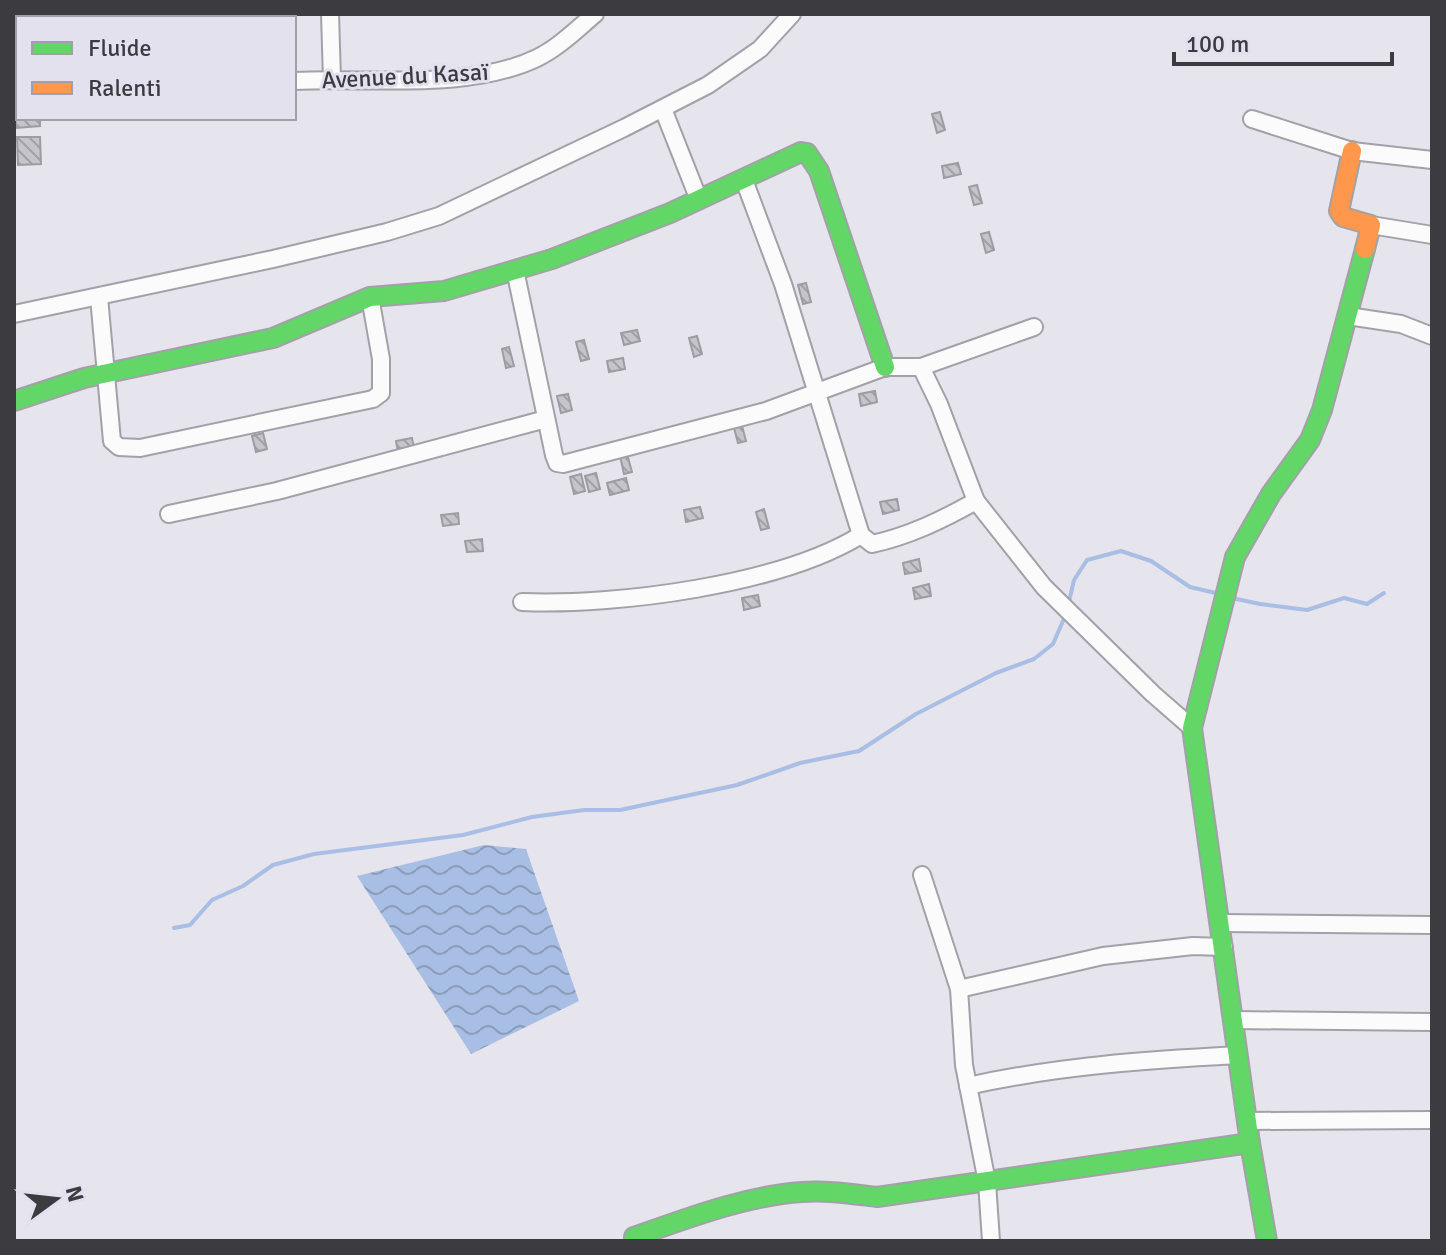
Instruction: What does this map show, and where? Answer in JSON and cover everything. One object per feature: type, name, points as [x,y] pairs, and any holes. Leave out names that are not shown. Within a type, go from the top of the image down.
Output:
[{"type":"street","points":[[330,14],[332,79]]},
{"type":"street","name":"Avenue du Kasaï","points":[[296,81],[446,79],[508,70],[565,41],[579,21],[595,14]]},
{"type":"street","points":[[14,314],[387,232],[439,216],[708,85],[760,49],[792,14]]},
{"type":"street","points":[[663,109],[699,200]]},
{"type":"street","points":[[1252,119],[1352,151],[1432,160]]},
{"type":"street","points":[[1352,151],[1339,211],[1343,217],[1432,235]]},
{"type":"street","points":[[14,401],[105,373],[273,338],[370,297],[444,291],[515,270],[604,240],[744,180],[793,153],[807,153],[819,171],[885,367]]},
{"type":"street","points":[[744,180],[783,284],[861,535],[872,544],[883,542],[921,530],[976,501]]},
{"type":"street","points":[[1267,1241],[1250,1143],[1192,728],[1206,683],[1235,557],[1271,494],[1310,440],[1322,410],[1371,225]]},
{"type":"street","points":[[515,270],[546,419],[557,463],[563,464],[766,411],[885,367],[921,367],[1034,327]]},
{"type":"street","points":[[99,297],[112,441],[119,447],[140,448],[373,399],[381,393],[381,359],[370,297]]},
{"type":"street","points":[[1348,316],[1401,324],[1432,336]]},
{"type":"street","points":[[921,367],[939,404],[976,501],[1044,587],[1192,728]]},
{"type":"street","points":[[169,514],[277,491],[546,419]]},
{"type":"street","points":[[522,602],[605,601],[722,583],[793,564],[845,545],[861,535]]},
{"type":"street","points":[[922,875],[959,989],[961,1038],[987,1182],[991,1241]]},
{"type":"street","points":[[1221,923],[1432,925]]},
{"type":"street","points":[[959,989],[1125,953],[1193,946],[1224,947]]},
{"type":"street","points":[[1233,1020],[1432,1022]]},
{"type":"street","points":[[968,1086],[1012,1076],[1086,1066],[1238,1055]]},
{"type":"street","points":[[1247,1121],[1432,1120]]},
{"type":"street","points":[[634,1237],[681,1221],[799,1192],[877,1197],[1250,1143]]},
{"type":"water","points":[[484,845],[526,849],[579,1001],[471,1054],[357,876]]},
{"type":"building","points":[[14,98],[16,120],[40,120],[40,126],[16,128]]},
{"type":"building","points":[[940,112],[945,130],[937,133],[932,114]]},
{"type":"building","points":[[17,137],[40,137],[41,164],[18,165]]},
{"type":"building","points":[[958,163],[961,174],[944,178],[942,166]]},
{"type":"building","points":[[977,185],[982,203],[974,205],[969,187]]},
{"type":"building","points":[[989,232],[994,250],[986,253],[981,234]]},
{"type":"building","points":[[806,283],[811,302],[803,304],[798,285]]},
{"type":"building","points":[[637,330],[640,341],[624,345],[621,333]]},
{"type":"building","points":[[697,336],[702,354],[694,357],[689,338]]},
{"type":"building","points":[[584,340],[589,359],[581,361],[576,342]]},
{"type":"building","points":[[509,347],[514,366],[506,368],[502,349]]},
{"type":"building","points":[[623,358],[625,369],[609,372],[607,361]]},
{"type":"building","points":[[875,391],[877,402],[861,406],[859,394]]},
{"type":"building","points":[[568,394],[572,410],[561,413],[557,396]]},
{"type":"building","points":[[741,422],[746,441],[738,443],[733,424]]},
{"type":"building","points":[[263,433],[267,449],[256,452],[252,436]]},
{"type":"building","points":[[412,438],[414,449],[398,452],[396,441]]},
{"type":"building","points":[[627,454],[632,472],[624,474],[620,456]]},
{"type":"building","points":[[596,473],[600,489],[589,492],[585,476]]},
{"type":"building","points":[[581,474],[585,491],[574,494],[570,477]]},
{"type":"building","points":[[626,478],[629,490],[610,495],[607,483]]},
{"type":"building","points":[[897,499],[899,510],[883,514],[880,502]]},
{"type":"building","points":[[700,507],[703,518],[686,522],[684,510]]},
{"type":"building","points":[[764,509],[769,528],[761,530],[756,512]]},
{"type":"building","points":[[458,513],[459,524],[443,526],[441,515]]},
{"type":"building","points":[[482,539],[483,551],[467,552],[465,541]]},
{"type":"building","points":[[919,559],[921,571],[905,574],[903,563]]},
{"type":"building","points":[[929,584],[931,596],[915,599],[913,588]]},
{"type":"building","points":[[758,595],[760,606],[744,610],[742,598]]},
{"type":"waterway","points":[[1068,606],[1074,580],[1087,560],[1121,551],[1151,561],[1190,587],[1220,594]]},
{"type":"waterway","points":[[1232,598],[1307,610],[1344,598],[1367,604],[1384,593]]},
{"type":"waterway","points":[[174,928],[190,925],[212,900],[243,886],[273,865],[314,854],[463,835],[532,817],[584,810],[620,810],[737,785],[800,763],[859,751],[916,714],[996,673],[1034,659],[1053,644],[1066,614]]},
{"type":"traffic: fast","points":[[14,401],[84,378],[273,338],[370,297],[444,291],[552,259],[670,213],[801,152],[807,153],[819,171],[885,367]]},
{"type":"traffic: fast","points":[[1267,1241],[1250,1143],[1192,728],[1235,557],[1271,494],[1310,440],[1322,410],[1365,249]]},
{"type":"traffic: fast","points":[[634,1237],[717,1209],[781,1194],[821,1192],[877,1197],[1250,1143]]},
{"type":"traffic: slow","points":[[1352,151],[1339,211],[1343,217],[1371,225],[1365,249]]}]
